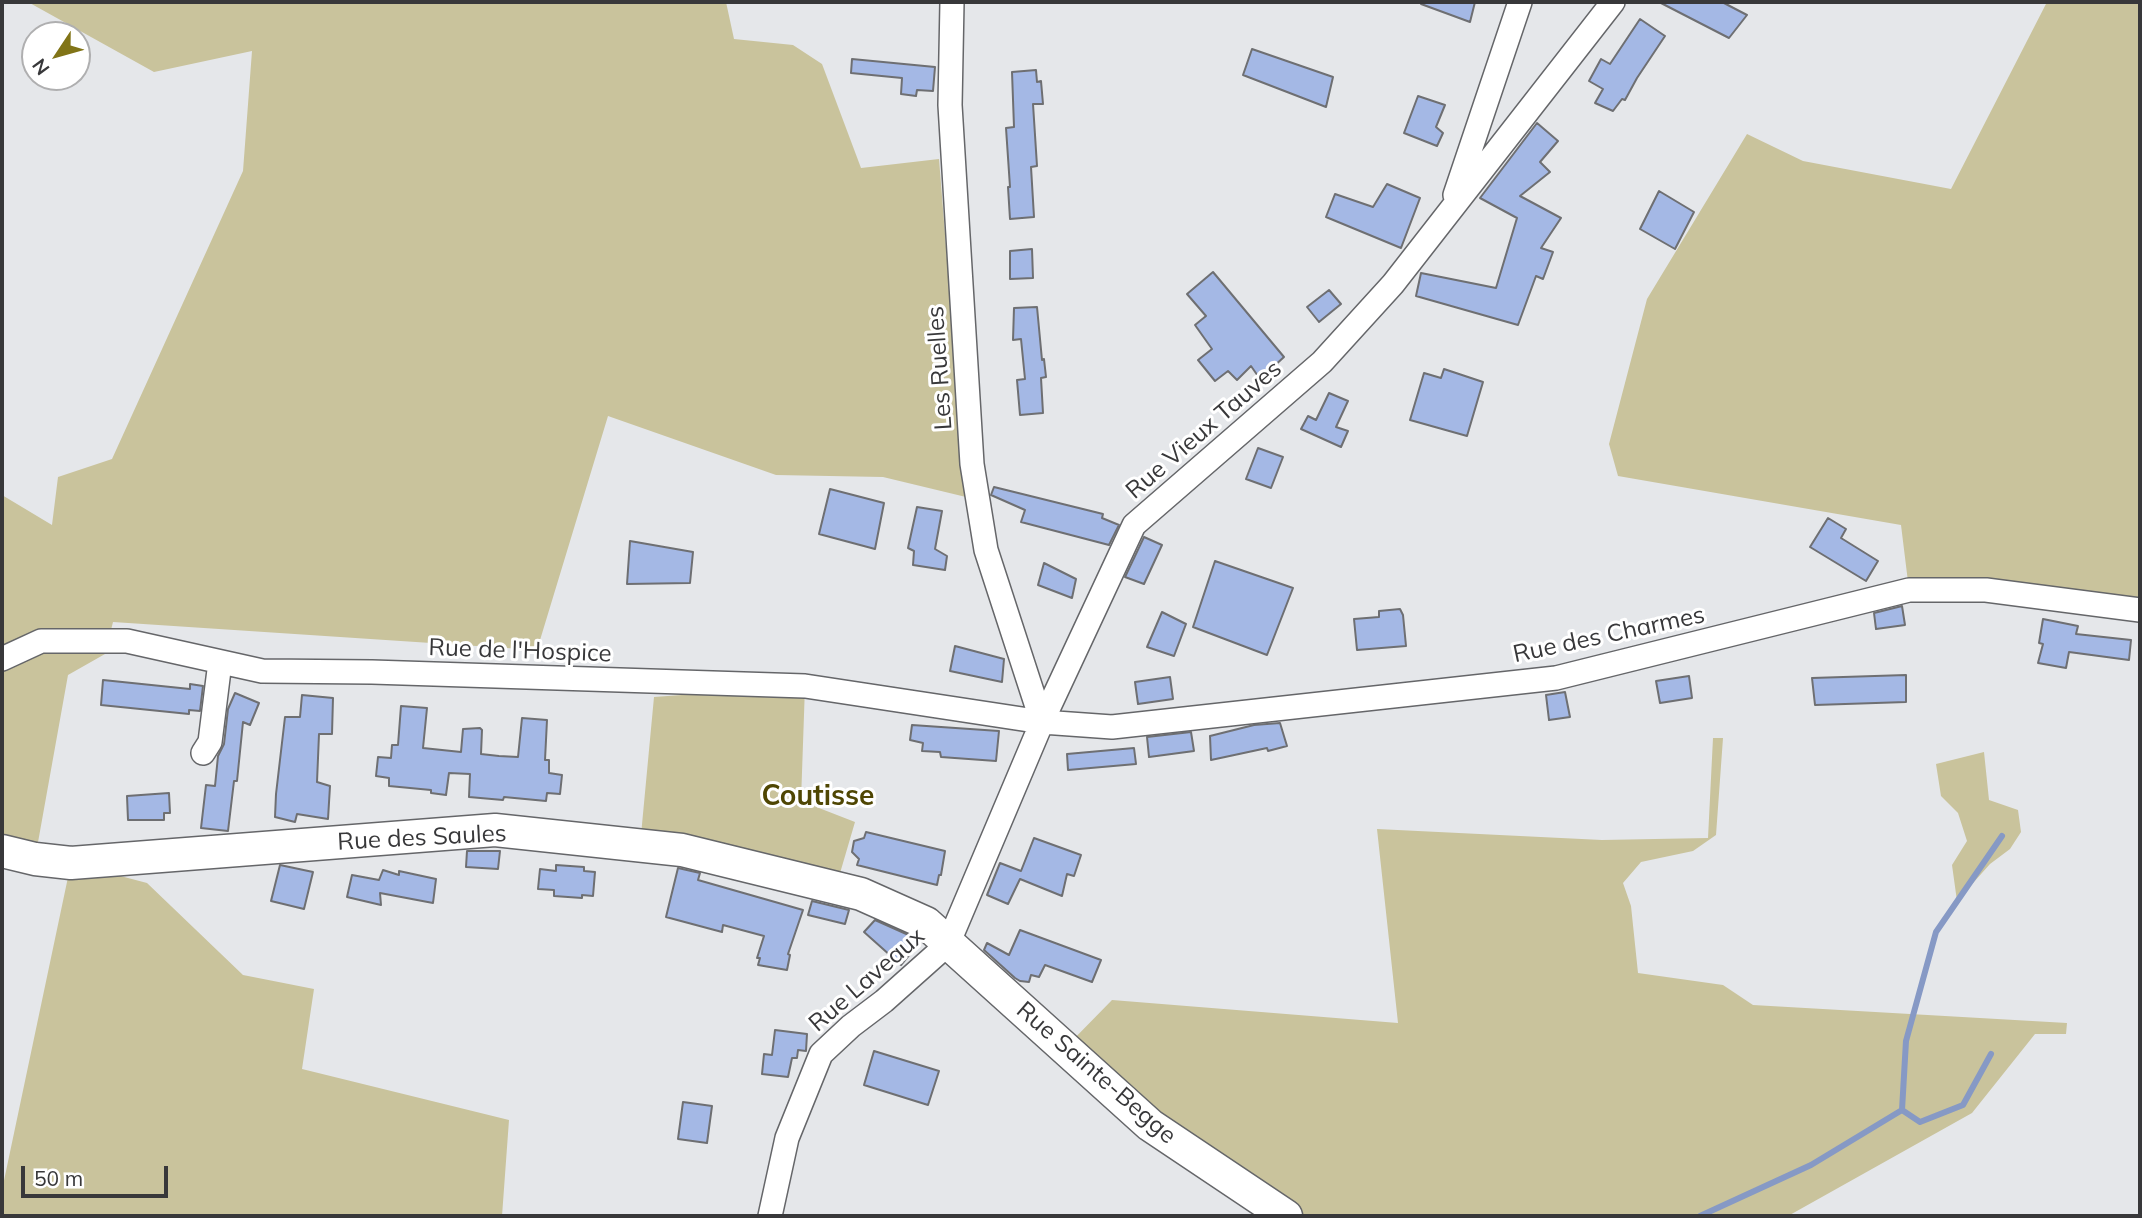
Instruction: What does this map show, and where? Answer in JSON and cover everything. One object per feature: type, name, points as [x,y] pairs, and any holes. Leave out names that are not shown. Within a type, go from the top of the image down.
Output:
[{"type":"street","name":"Les Ruelles","points":[[952,2],[950,105],[972,464],[986,550],[1042,722]]},
{"type":"street","name":"Rue Vieux Tauves","points":[[1450,210],[1520,2]]},
{"type":"street","name":"Rue Vieux Tauves","points":[[948,944],[1042,722],[1134,525],[1322,362],[1393,284],[1613,2]]},
{"type":"street","name":"Rue des Charmes","points":[[1042,722],[1112,727],[1556,678],[1909,590],[1986,590],[2140,610]]},
{"type":"street","name":"Rue de l'Hospice","points":[[2,659],[41,641],[127,641],[262,671],[804,686],[1042,722]]},
{"type":"street","points":[[203,753],[210,743],[220,662]]},
{"type":"street","name":"Rue des Saules","points":[[2,851],[35,859],[71,863],[495,830],[682,850],[861,894],[926,923],[948,944]]},
{"type":"street","name":"Rue Laveaux","points":[[770,1216],[787,1138],[821,1054],[948,944]]},
{"type":"street","name":"Rue Sainte-Begge","points":[[948,944],[1150,1125],[1286,1216]]},
{"type":"shaded area","points":[[28,2],[726,2],[734,39],[793,45],[822,64],[861,168],[939,159],[966,497],[883,477],[776,475],[608,416],[537,650],[113,622],[105,654],[68,675],[35,859],[2,851],[2,495],[52,525],[58,477],[112,459],[243,171],[252,51],[154,72],[91,37],[91,21],[62,21]]},
{"type":"shaded area","points":[[2047,2],[2140,2],[2140,610],[1909,590],[1901,525],[1618,476],[1609,444],[1647,299],[1747,134],[1803,161],[1951,189]]},
{"type":"shaded area","points":[[805,686],[801,801],[855,822],[838,880],[641,835],[654,697]]},
{"type":"shaded area","points":[[1713,738],[1723,738],[1716,835],[1693,851],[1641,862],[1623,883],[1631,906],[1638,973],[1723,985],[1753,1005],[2067,1023],[2066,1034],[2035,1034],[1972,1113],[1788,1216],[1286,1216],[1065,1048],[1112,1000],[1398,1023],[1377,829],[1602,840],[1708,838]]},
{"type":"shaded area","points":[[1984,752],[1989,800],[2018,810],[2021,832],[2010,849],[1990,864],[1957,901],[1952,865],[1967,841],[1958,813],[1941,796],[1936,764]]},
{"type":"shaded area","points":[[71,863],[147,883],[243,975],[314,989],[302,1069],[509,1120],[502,1216],[2,1216],[2,1190]]},
{"type":"building","points":[[1421,2],[1475,2],[1470,22]]},
{"type":"building","points":[[1659,2],[1722,2],[1747,15],[1729,38]]},
{"type":"building","points":[[1640,19],[1665,36],[1625,100],[1622,99],[1613,111],[1595,103],[1603,89],[1589,81],[1601,59],[1610,64]]},
{"type":"building","points":[[1252,49],[1333,77],[1326,107],[1243,75]]},
{"type":"building","points":[[852,59],[935,67],[933,91],[917,90],[916,96],[901,94],[902,78],[851,73]]},
{"type":"building","points":[[1036,70],[1037,82],[1041,81],[1043,104],[1033,104],[1037,166],[1031,167],[1034,217],[1010,219],[1006,128],[1014,127],[1012,72]]},
{"type":"building","points":[[1418,96],[1445,105],[1436,127],[1443,133],[1437,146],[1404,133]]},
{"type":"building","points":[[1537,123],[1558,141],[1540,162],[1550,172],[1520,196],[1561,218],[1541,248],[1553,252],[1543,279],[1536,276],[1518,325],[1416,296],[1421,273],[1496,288],[1517,218],[1480,198]]},
{"type":"building","points":[[1387,184],[1420,198],[1401,248],[1326,217],[1335,194],[1373,207]]},
{"type":"building","points":[[1659,191],[1694,212],[1675,249],[1640,229]]},
{"type":"building","points":[[1032,249],[1033,278],[1010,279],[1010,251]]},
{"type":"building","points":[[1213,272],[1284,357],[1260,379],[1251,366],[1237,380],[1228,371],[1215,381],[1198,360],[1212,349],[1195,325],[1206,316],[1187,294]]},
{"type":"building","points":[[1329,290],[1341,304],[1319,322],[1307,307]]},
{"type":"building","points":[[1037,307],[1046,377],[1041,378],[1043,413],[1020,415],[1017,380],[1025,379],[1021,339],[1013,340],[1014,308]]},
{"type":"building","points":[[1444,369],[1483,382],[1467,436],[1410,420],[1424,373],[1441,378]]},
{"type":"building","points":[[1329,393],[1348,401],[1336,427],[1348,431],[1341,447],[1301,429],[1308,416],[1316,420]]},
{"type":"building","points":[[1258,448],[1283,457],[1271,488],[1246,479]]},
{"type":"building","points":[[994,487],[1103,514],[1102,518],[1119,525],[1109,545],[1021,522],[1025,510],[991,495]]},
{"type":"building","points":[[830,489],[884,503],[875,549],[819,534]]},
{"type":"building","points":[[917,507],[942,511],[935,549],[947,556],[945,570],[913,565],[914,551],[908,548]]},
{"type":"building","points":[[1828,518],[1846,529],[1841,538],[1878,561],[1866,581],[1810,547]]},
{"type":"building","points":[[1144,537],[1162,545],[1144,584],[1125,577]]},
{"type":"building","points":[[630,541],[693,552],[690,583],[627,584]]},
{"type":"building","points":[[1215,561],[1293,588],[1267,655],[1193,627]]},
{"type":"building","points":[[1044,563],[1076,579],[1072,598],[1038,585]]},
{"type":"building","points":[[1902,606],[1905,625],[1876,629],[1874,613]]},
{"type":"building","points":[[1400,609],[1406,646],[1357,650],[1354,619],[1379,617],[1379,611]]},
{"type":"building","points":[[1162,612],[1186,624],[1174,656],[1147,647]]},
{"type":"building","points":[[2043,619],[2078,626],[2076,634],[2131,640],[2129,660],[2069,652],[2066,668],[2038,663],[2043,644],[2039,643]]},
{"type":"building","points":[[955,646],[1004,659],[1002,682],[950,671]]},
{"type":"building","points":[[1906,675],[1906,702],[1815,705],[1812,678]]},
{"type":"building","points":[[1689,676],[1692,698],[1660,703],[1656,681]]},
{"type":"building","points":[[1170,677],[1173,699],[1138,704],[1135,682]]},
{"type":"building","points":[[103,680],[190,689],[190,684],[203,686],[200,711],[189,710],[189,714],[101,705]]},
{"type":"building","points":[[1565,692],[1570,717],[1549,720],[1546,695]]},
{"type":"building","points":[[235,693],[259,703],[250,725],[243,722],[228,831],[201,828],[206,785],[215,786],[228,709]]},
{"type":"building","points":[[302,695],[333,698],[332,734],[319,734],[317,782],[330,786],[328,819],[297,814],[295,822],[275,817],[276,794],[285,717],[300,717]]},
{"type":"building","points":[[401,706],[427,708],[423,748],[461,752],[463,729],[480,728],[481,754],[499,756],[518,757],[522,718],[547,720],[545,760],[549,760],[549,773],[562,775],[560,794],[547,793],[546,801],[469,797],[470,774],[449,773],[446,795],[431,793],[431,790],[389,786],[389,778],[376,776],[378,757],[391,758],[392,745],[398,745]]},
{"type":"building","points":[[1280,723],[1287,746],[1211,760],[1210,736],[1254,725]]},
{"type":"building","points":[[912,725],[999,731],[996,761],[941,757],[940,752],[922,751],[923,743],[910,740]]},
{"type":"building","points":[[1191,732],[1194,751],[1149,757],[1147,737]]},
{"type":"building","points":[[1134,748],[1136,764],[1068,770],[1067,754]]},
{"type":"building","points":[[169,793],[170,813],[164,813],[164,820],[128,820],[127,796]]},
{"type":"building","points":[[866,832],[945,851],[937,885],[857,865],[859,859],[852,852],[854,841],[864,838]]},
{"type":"building","points":[[1034,838],[1081,855],[1074,876],[1067,874],[1062,896],[1020,879],[1008,904],[987,895],[1000,863],[1021,871]]},
{"type":"building","points":[[467,851],[500,851],[498,869],[466,867]]},
{"type":"building","points":[[280,865],[313,872],[304,909],[271,901]]},
{"type":"building","points":[[556,865],[584,867],[584,871],[595,872],[593,896],[554,896],[554,890],[538,889],[540,869],[556,871]]},
{"type":"building","points":[[678,868],[700,873],[698,880],[803,910],[788,954],[787,970],[758,965],[760,958],[757,958],[764,936],[723,925],[722,932],[666,917]]},
{"type":"building","points":[[383,870],[399,875],[399,871],[436,879],[433,903],[380,893],[381,905],[347,897],[352,875],[379,880]]},
{"type":"building","points":[[812,901],[849,910],[845,924],[808,915]]},
{"type":"building","points":[[875,920],[913,937],[919,943],[901,965],[864,932]]},
{"type":"building","points":[[1020,930],[1101,960],[1092,982],[1045,965],[1039,977],[1031,975],[1029,982],[1015,978],[984,950],[987,943],[1009,955]]},
{"type":"building","points":[[775,1030],[807,1034],[806,1051],[798,1050],[797,1058],[792,1058],[788,1077],[762,1074],[764,1054],[772,1055]]},
{"type":"building","points":[[874,1051],[939,1071],[928,1105],[864,1085]]},
{"type":"building","points":[[683,1102],[712,1106],[707,1143],[678,1139]]},
{"type":"waterway","points":[[1700,1216],[1811,1165],[1902,1110],[1906,1041],[1936,932],[2002,836]]},
{"type":"waterway","points":[[1902,1110],[1920,1122],[1963,1105],[1991,1054]]},
{"type":"district","name":"Coutisse","points":[[818,797]]}]
